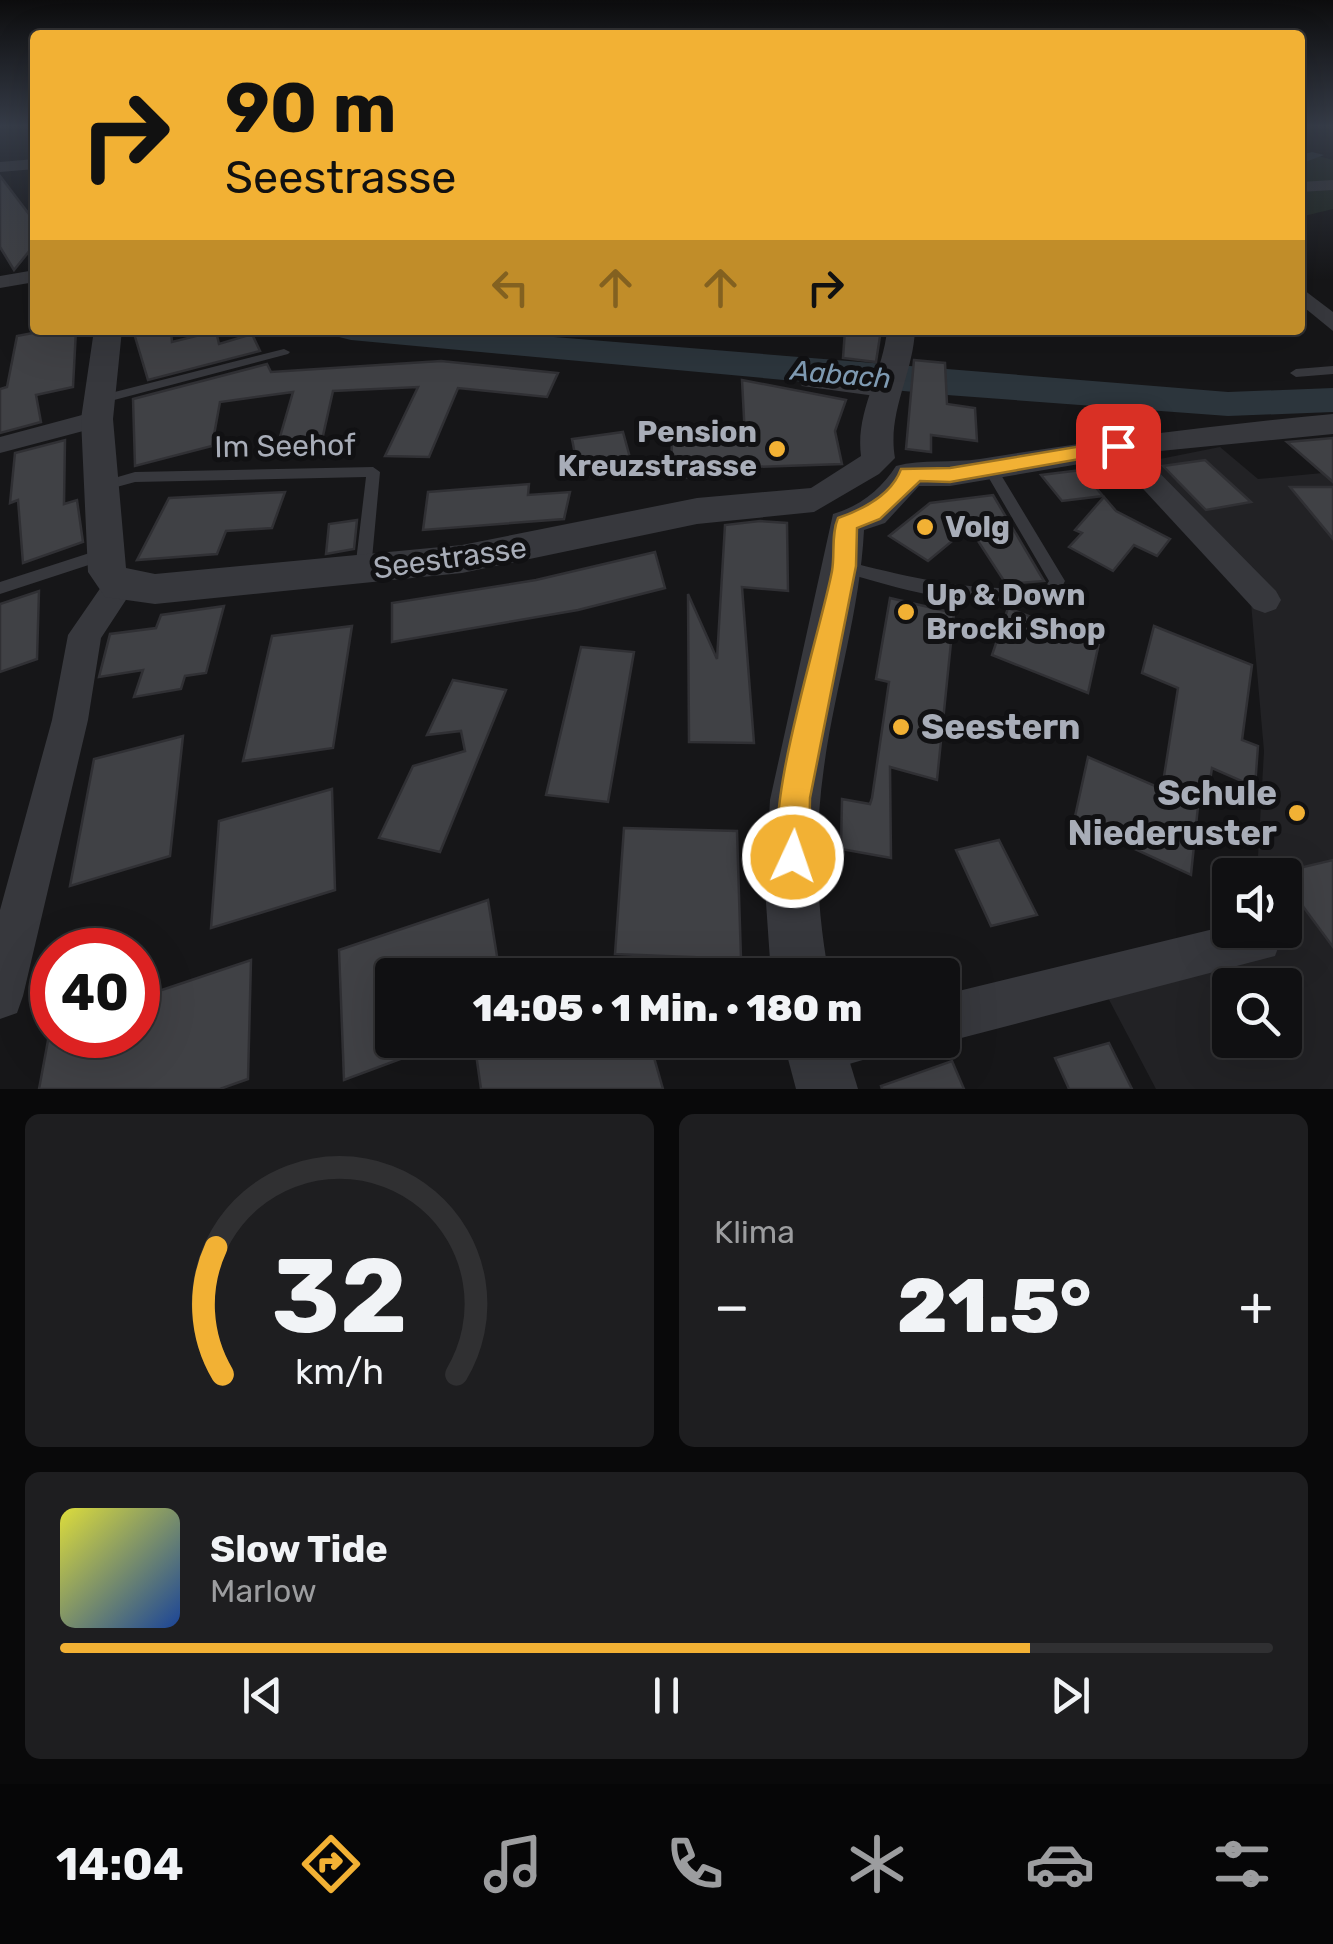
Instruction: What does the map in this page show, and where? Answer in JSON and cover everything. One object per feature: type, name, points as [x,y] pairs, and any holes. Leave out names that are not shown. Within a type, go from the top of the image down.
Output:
[{"type":"street","points":[[1305,186],[1333,185]]},
{"type":"street","points":[[1305,196],[1333,194]]},
{"type":"street","points":[[0,282],[30,277]]},
{"type":"street","points":[[1305,298],[1333,324]]},
{"type":"street","points":[[0,996],[70,720],[85,635],[112,570],[100,486],[98,410],[107,335]]},
{"type":"street","points":[[798,958],[792,898],[796,798],[838,520],[872,514],[889,471],[872,436],[901,335]]},
{"type":"street","points":[[0,445],[98,410]]},
{"type":"street","points":[[889,471],[934,476],[1118,446],[1333,424]]},
{"type":"street","points":[[1118,446],[1264,600]]},
{"type":"street","name":"Seestrasse","points":[[112,570],[154,589],[363,570],[500,552],[758,500],[838,520]]},
{"type":"street","points":[[960,1014],[1226,948]]},
{"type":"lane","points":[[98,410],[284,352]]},
{"type":"lane","points":[[1296,373],[1333,370]]},
{"type":"lane","points":[[806,383],[888,383]]},
{"type":"lane","points":[[838,520],[950,593],[1008,599],[1051,592],[1057,581],[990,468]]},
{"type":"lane","name":"Im Seehof","points":[[100,486],[135,477],[292,470],[373,472],[363,570]]},
{"type":"lane","name":"Seestrasse","points":[[0,588],[112,570]]},
{"type":"shaded area","points":[[1305,178],[1333,178],[1333,209],[1305,216]]},
{"type":"shaded area","name":"Schule Niederuster","points":[[1220,447],[1258,479],[1333,472],[1333,1089],[1156,1089],[1105,992],[1212,947],[1302,948],[1302,858],[1258,858],[1264,751],[1251,603],[1145,462]]},
{"type":"building","points":[[1,178],[30,215],[30,250],[14,270],[0,247]]},
{"type":"building","points":[[76,335],[73,387],[36,395],[41,422],[0,433],[0,389],[7,387],[17,336]]},
{"type":"building","points":[[134,335],[171,335],[172,342],[217,335],[219,344],[252,335],[260,351],[148,380]]},
{"type":"building","points":[[845,335],[880,335],[876,362],[843,358]]},
{"type":"building","points":[[914,360],[945,363],[947,404],[975,408],[977,441],[931,435],[931,452],[906,449]]},
{"type":"building","points":[[441,361],[558,373],[547,397],[458,388],[429,457],[385,456],[418,387],[333,391],[320,449],[275,454],[293,392],[220,402],[212,446],[135,466],[133,399],[267,364],[271,372]]},
{"type":"building","points":[[742,380],[846,400],[835,431],[842,464],[722,468],[723,478],[671,477],[672,436],[745,437]]},
{"type":"building","points":[[623,432],[635,476],[579,475],[572,439]]},
{"type":"building","points":[[1333,438],[1333,482],[1287,442]]},
{"type":"building","points":[[65,440],[64,504],[77,500],[83,542],[23,563],[18,500],[10,503],[15,453]]},
{"type":"building","points":[[1205,460],[1251,502],[1206,510],[1163,466]]},
{"type":"building","points":[[1081,470],[1103,496],[1062,501],[1041,475]]},
{"type":"building","points":[[529,484],[528,495],[570,492],[564,519],[423,530],[428,492]]},
{"type":"building","points":[[1290,487],[1333,487],[1333,539]]},
{"type":"building","points":[[285,492],[272,528],[226,531],[217,554],[137,560],[169,498]]},
{"type":"building","points":[[993,495],[1044,581],[1006,584],[969,527],[928,561],[889,536],[930,503]]},
{"type":"building","points":[[1104,497],[1116,511],[1170,539],[1157,556],[1134,545],[1113,571],[1069,547],[1082,533],[1075,530]]},
{"type":"building","points":[[357,520],[354,549],[326,554],[329,524]]},
{"type":"building","points":[[787,523],[788,591],[742,587],[754,743],[689,742],[688,594],[717,659],[725,525]]},
{"type":"building","points":[[655,552],[665,588],[578,610],[392,642],[392,603],[536,580]]},
{"type":"building","points":[[39,591],[37,659],[0,672],[0,604]]},
{"type":"building","points":[[890,598],[954,613],[937,780],[890,767],[891,858],[841,849],[842,799],[870,804],[872,798],[889,682],[876,679]]},
{"type":"building","points":[[224,606],[206,673],[185,676],[181,689],[134,697],[143,670],[99,677],[110,634],[156,628],[161,615]]},
{"type":"building","points":[[1008,608],[1099,643],[1088,693],[992,655]]},
{"type":"building","points":[[352,626],[333,748],[243,761],[272,636]]},
{"type":"building","points":[[1154,626],[1252,665],[1242,740],[1258,746],[1255,787],[1212,768],[1210,781],[1201,777],[1191,875],[1074,821],[1088,757],[1162,789],[1178,688],[1142,673]]},
{"type":"building","points":[[581,647],[634,652],[608,802],[546,795]]},
{"type":"building","points":[[453,680],[506,690],[440,852],[379,838],[413,766],[465,751],[461,731],[427,735]]},
{"type":"building","points":[[183,736],[170,856],[70,886],[94,759]]},
{"type":"building","points":[[332,789],[335,890],[211,928],[219,821]]},
{"type":"building","points":[[624,828],[737,831],[741,958],[615,954]]},
{"type":"building","points":[[999,840],[1037,915],[991,926],[956,850]]},
{"type":"building","points":[[1333,860],[1333,947],[1302,905],[1302,867]]},
{"type":"building","points":[[488,900],[497,958],[375,958],[375,1058],[403,1058],[344,1080],[339,950]]},
{"type":"building","points":[[251,960],[248,1079],[220,1089],[39,1089],[45,1058],[160,1058],[160,991]]},
{"type":"building","points":[[1109,1043],[1132,1089],[1069,1089],[1055,1058]]},
{"type":"building","points":[[477,1058],[654,1058],[663,1089],[481,1089]]},
{"type":"building","points":[[952,1061],[964,1089],[882,1089],[881,1086]]},
{"type":"waterway","name":"Aabach","points":[[406,335],[947,384],[1228,404],[1333,400]]},
{"type":"place","name":"Pension Kreuzstrasse","points":[[777,449]]},
{"type":"place","name":"Volg","points":[[925,527]]},
{"type":"place","name":"Up & Down Brocki Shop","points":[[906,612]]},
{"type":"place","name":"Seestern","points":[[901,727]]},
{"type":"place","name":"Schule Niederuster","points":[[1297,813]]},
{"type":"route","points":[[793,857],[796,798],[844,566],[846,523],[872,514],[910,481],[908,474],[950,475],[1118,446]]}]
